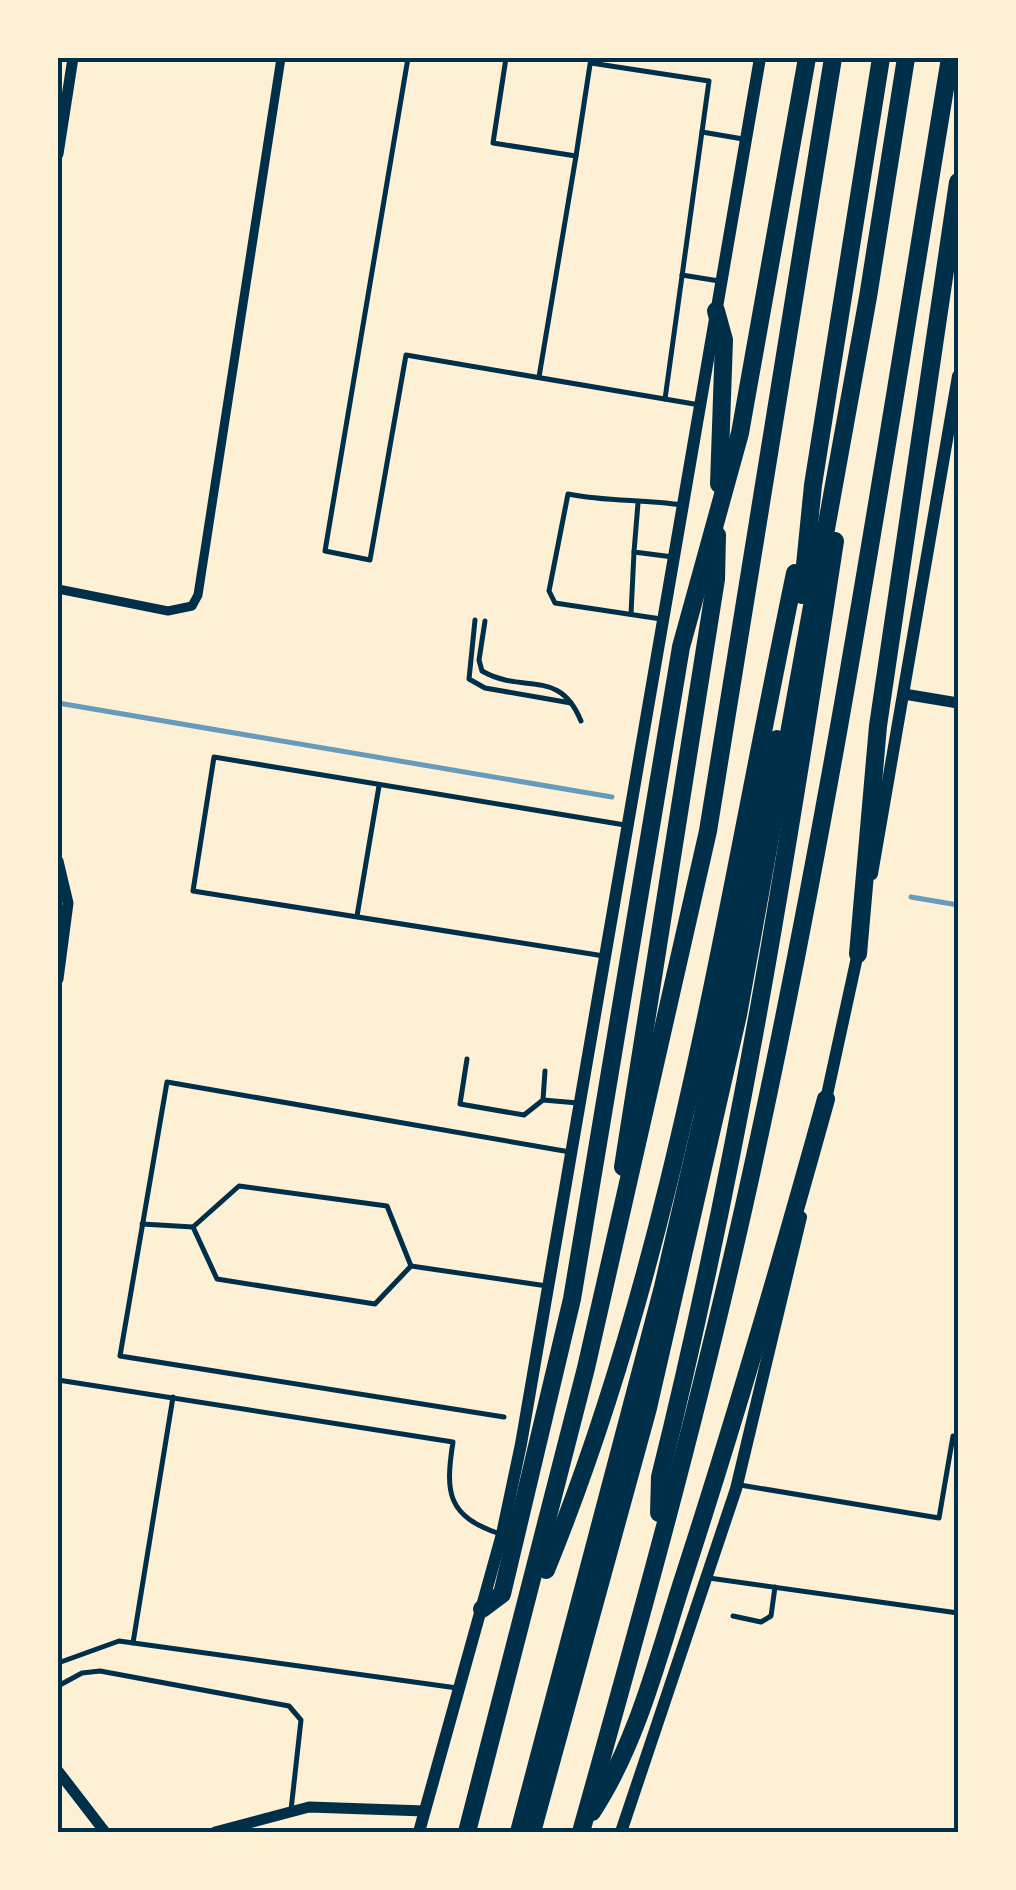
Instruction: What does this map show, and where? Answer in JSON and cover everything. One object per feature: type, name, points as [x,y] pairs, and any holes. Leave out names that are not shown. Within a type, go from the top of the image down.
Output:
[{"type":"highway","points":[[482,1609],[502,1594],[572,1300],[682,648],[740,434],[807,58]]},
{"type":"highway","points":[[467,1832],[522,1629],[625,1196],[725,738],[833,58]]},
{"type":"highway","points":[[522,1629],[570,1511],[682,1125],[739,867],[813,484],[881,58]]},
{"type":"highway","points":[[657,1549],[660,1477],[719,1225],[773,944],[906,58]]},
{"type":"highway","points":[[582,1829],[744,1206],[809,884],[894,404],[950,58]]},
{"type":"highway","points":[[858,954],[878,726],[958,182]]},
{"type":"highway","points":[[532,1832],[648,1408],[726,1072],[760,907],[868,297]]},
{"type":"highway","points":[[625,1196],[622,1156],[716,579],[724,340],[716,311]]},
{"type":"highway","points":[[519,1832],[626,1439],[702,1120],[802,595],[813,484]]},
{"type":"highway","points":[[582,1829],[616,1776],[667,1629],[753,1361],[826,1099]]},
{"type":"main road","points":[[420,1832],[502,1534],[550,1286],[760,58]]},
{"type":"main road","points":[[621,1832],[709,1578],[737,1484],[858,954],[958,376]]},
{"type":"street","points":[[58,154],[61,113],[73,58]]},
{"type":"street","points":[[58,590],[168,611],[192,606],[202,578],[281,58]]},
{"type":"street","points":[[904,694],[958,703]]},
{"type":"street","points":[[58,861],[68,904],[58,979]]},
{"type":"street","points":[[58,1770],[105,1832]]},
{"type":"street","points":[[215,1832],[291,1810],[354,1806],[425,1811]]},
{"type":"lane","points":[[408,58],[326,551],[370,560],[406,355],[701,405]]},
{"type":"lane","points":[[506,58],[493,143],[576,156]]},
{"type":"lane","points":[[539,377],[591,60],[709,80],[665,398]]},
{"type":"lane","points":[[702,132],[746,139]]},
{"type":"lane","points":[[682,275],[722,281]]},
{"type":"lane","points":[[665,620],[555,603],[549,591],[568,494],[684,505]]},
{"type":"lane","points":[[631,614],[638,503]]},
{"type":"lane","points":[[634,552],[676,558]]},
{"type":"lane","points":[[475,620],[467,670],[476,685],[574,704]]},
{"type":"lane","points":[[485,621],[479,660],[482,671],[494,678],[560,690],[574,704],[581,721]]},
{"type":"lane","points":[[607,956],[193,891],[214,757],[630,826]]},
{"type":"lane","points":[[357,916],[379,786]]},
{"type":"lane","points":[[466,1059],[460,1104],[524,1114],[543,1100],[582,1103]]},
{"type":"lane","points":[[543,1100],[545,1071]]},
{"type":"lane","points":[[504,1417],[120,1356],[167,1082],[573,1152]]},
{"type":"lane","points":[[142,1224],[193,1228],[239,1186],[387,1206],[412,1266]]},
{"type":"lane","points":[[193,1228],[216,1279],[375,1304],[412,1266]]},
{"type":"lane","points":[[412,1266],[550,1286]]},
{"type":"lane","points":[[58,1380],[453,1442],[446,1484],[457,1508],[469,1523],[502,1534]]},
{"type":"lane","points":[[133,1643],[174,1397]]},
{"type":"lane","points":[[737,1484],[939,1518],[954,1436]]},
{"type":"lane","points":[[709,1578],[958,1613]]},
{"type":"lane","points":[[733,1616],[761,1622],[771,1616],[775,1587]]},
{"type":"lane","points":[[58,1663],[119,1641],[461,1689]]},
{"type":"lane","points":[[58,1686],[82,1673],[100,1671],[289,1706],[301,1720],[291,1810]]},
{"type":"waterway","points":[[58,703],[612,797]]},
{"type":"waterway","points":[[911,897],[958,905]]}]
